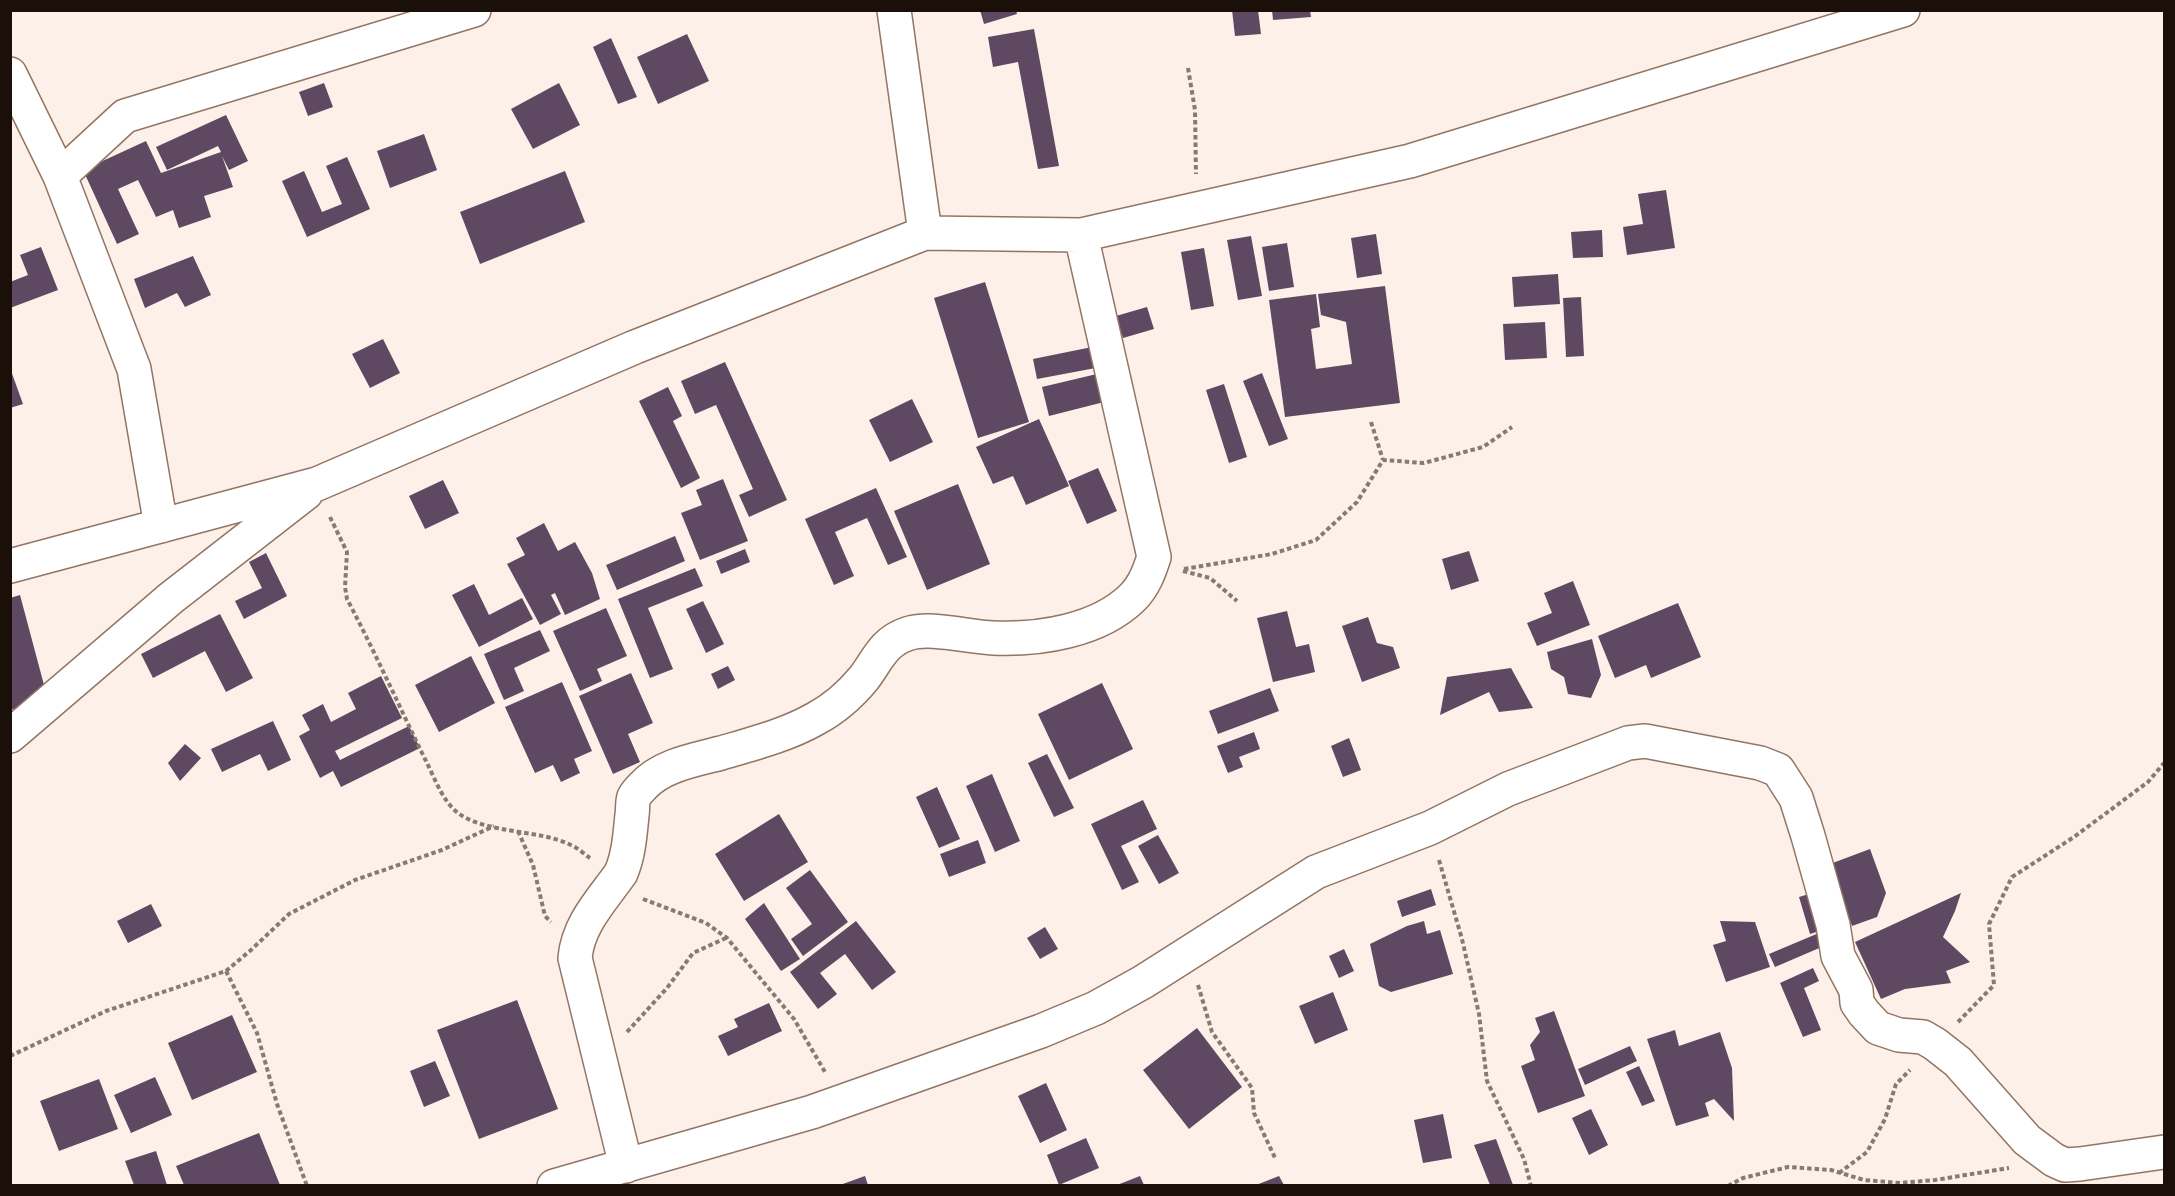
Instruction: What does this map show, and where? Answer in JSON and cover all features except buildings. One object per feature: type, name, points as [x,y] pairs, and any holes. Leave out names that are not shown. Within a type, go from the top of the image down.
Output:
[{"type":"street","points":[[60,176],[125,116],[474,10]]},
{"type":"street","points":[[894,10],[925,233]]},
{"type":"street","points":[[10,566],[317,484],[634,347],[925,233],[1081,235],[1410,161],[1904,10]]},
{"type":"street","points":[[10,74],[60,176],[134,369],[161,526]]},
{"type":"street","points":[[626,1166],[576,967],[576,947],[582,928],[615,881],[625,862],[634,796],[659,773],[764,740],[814,720],[844,700],[864,678],[879,653],[888,644],[909,633],[926,632],[994,638],[1048,634],[1088,626],[1114,613],[1134,596],[1148,576],[1154,557],[1081,235]]},
{"type":"street","points":[[10,736],[171,598],[317,484]]},
{"type":"street","points":[[554,1185],[812,1112],[1041,1031],[1096,1008],[1143,982],[1316,872],[1430,828],[1508,789],[1628,743],[1645,741],[1771,766],[1778,770],[1796,798],[1833,925],[1838,956],[1856,990],[1857,1003],[1878,1028],[1899,1035],[1923,1037],[1935,1044],[1958,1062],[2027,1140],[2043,1154],[2065,1165],[2164,1152]]},
{"type":"path","points":[[1188,68],[1195,110],[1196,208]]},
{"type":"path","points":[[1237,601],[1210,578],[1179,570],[1272,554],[1316,540],[1357,502],[1383,460],[1371,422]]},
{"type":"path","points":[[1383,460],[1424,463],[1483,447],[1512,427]]},
{"type":"path","points":[[317,484],[347,552],[345,587],[347,599],[448,802],[458,813],[479,823],[518,830],[574,846],[615,881],[643,899],[706,923],[727,938],[794,1019],[842,1101]]},
{"type":"path","points":[[1839,1173],[1867,1152],[1886,1119],[1896,1084],[1994,985],[1989,924],[2012,877],[2093,823],[2148,782],[2164,764]]},
{"type":"path","points":[[10,1056],[106,1011],[226,971],[289,914],[355,880],[442,850],[494,826]]},
{"type":"path","points":[[1430,828],[1462,939],[1479,1014],[1487,1081],[1524,1159],[1531,1185]]},
{"type":"path","points":[[518,830],[533,865],[545,916],[576,947]]},
{"type":"path","points":[[602,1071],[609,1055],[638,1018],[667,988],[693,953],[727,938]]},
{"type":"path","points":[[1191,952],[1212,1032],[1252,1088],[1254,1113],[1276,1160]]},
{"type":"path","points":[[226,971],[257,1033],[277,1104],[307,1185]]},
{"type":"path","points":[[1728,1185],[1743,1178],[1788,1167],[1831,1170],[1864,1180],[1900,1183],[1935,1180],[2054,1160]]}]
